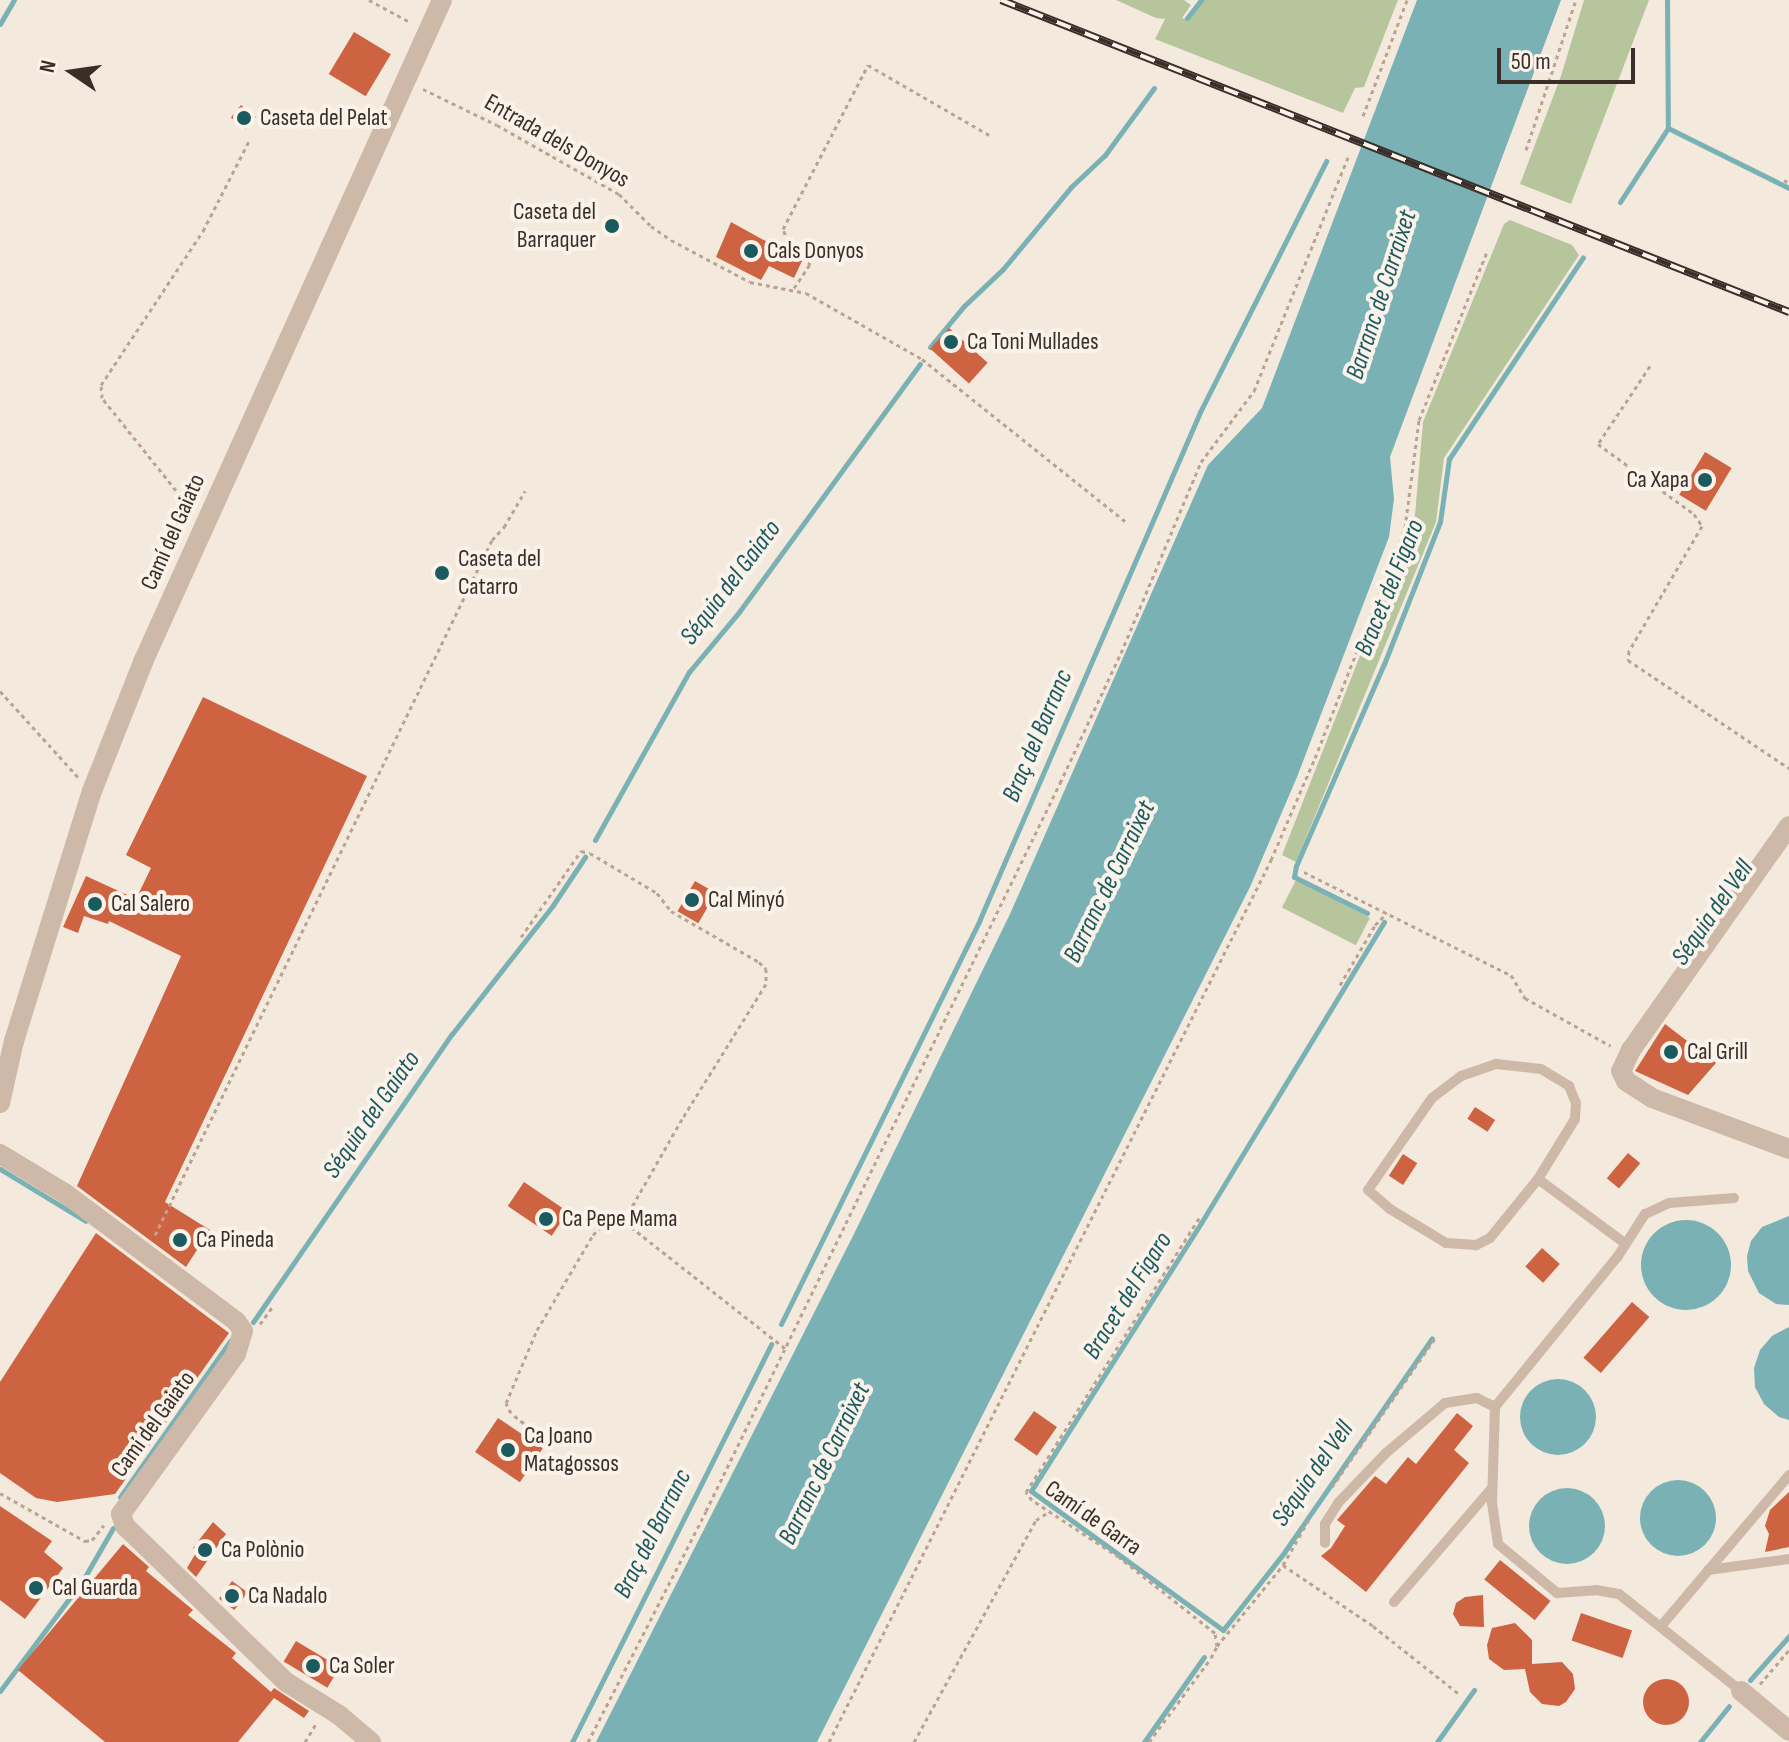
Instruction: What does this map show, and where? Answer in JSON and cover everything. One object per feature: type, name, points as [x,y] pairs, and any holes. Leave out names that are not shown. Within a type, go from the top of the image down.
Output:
[{"type":"street","name":"Camí del Gaiato","points":[[0,1103],[14,1041],[92,791],[143,662],[442,0]]},
{"type":"street","points":[[1789,826],[1625,1063],[1626,1081],[1652,1098],[1789,1149]]},
{"type":"street","name":"Camí del Gaiato","points":[[0,1154],[66,1194],[236,1321],[243,1331],[236,1354],[121,1514],[125,1526],[286,1682],[339,1715],[371,1742]]},
{"type":"street","points":[[1745,1694],[1789,1731]]},
{"type":"lane","points":[[1496,1064],[1541,1069],[1569,1086],[1576,1103],[1575,1119],[1538,1179],[1490,1238],[1476,1245],[1446,1243],[1390,1209],[1368,1190],[1432,1098],[1461,1076],[1496,1064]]},
{"type":"lane","points":[[1538,1179],[1626,1244]]},
{"type":"lane","points":[[1734,1198],[1669,1203],[1645,1214],[1626,1244],[1495,1407],[1492,1488],[1498,1544],[1557,1593],[1596,1590],[1619,1594],[1662,1625],[1745,1694]]},
{"type":"lane","points":[[1325,1543],[1325,1524],[1338,1503],[1386,1453],[1445,1403],[1477,1398],[1495,1407]]},
{"type":"lane","points":[[1662,1625],[1789,1475]]},
{"type":"lane","points":[[1394,1602],[1492,1488]]},
{"type":"lane","points":[[1708,1570],[1789,1559]]},
{"type":"path","points":[[369,0],[426,33]]},
{"type":"path","points":[[1363,116],[1407,0]]},
{"type":"path","points":[[1526,150],[1576,0]]},
{"type":"path","points":[[793,289],[809,266],[810,257],[788,242],[783,229],[868,65],[989,135]]},
{"type":"path","name":"Entrada dels Donyos","points":[[405,80],[497,125],[619,194],[651,226],[671,240],[750,282],[793,289],[835,306],[922,359],[1125,521]]},
{"type":"path","points":[[207,520],[194,513],[102,398],[101,385],[203,231],[250,139]]},
{"type":"path","points":[[588,1742],[785,1348],[1087,725],[1201,462],[1254,391],[1348,157]]},
{"type":"path","points":[[829,1742],[1271,860],[1315,758],[1405,528],[1419,420],[1488,249]]},
{"type":"path","points":[[1650,366],[1598,444],[1694,514],[1702,526],[1629,651],[1628,660],[1789,768]]},
{"type":"path","points":[[145,1253],[492,540],[504,527],[525,491]]},
{"type":"path","points":[[0,691],[55,755],[92,791]]},
{"type":"path","points":[[521,937],[581,851],[590,853],[657,893],[671,911],[766,969],[766,984],[682,1119],[630,1210],[628,1220],[631,1227],[785,1348]]},
{"type":"path","points":[[1304,872],[1511,975],[1525,998],[1625,1063]]},
{"type":"path","points":[[1340,985],[1375,925],[1387,913]]},
{"type":"path","name":"Camí de Garra","points":[[1199,1218],[1026,1492],[1049,1512],[1119,1557],[1215,1633],[1217,1646]]},
{"type":"path","points":[[530,1428],[511,1413],[506,1403],[537,1330],[593,1235],[607,1220],[628,1220]]},
{"type":"path","points":[[1328,1492],[1435,1338]]},
{"type":"path","points":[[0,1493],[85,1541],[92,1540],[107,1520],[121,1514]]},
{"type":"path","points":[[1149,1742],[1217,1646],[1283,1565],[1320,1505]]},
{"type":"path","points":[[914,1742],[1036,1520],[1049,1512]]},
{"type":"path","points":[[1283,1565],[1373,1626],[1459,1694]]},
{"type":"path","points":[[1745,1694],[1789,1650]]},
{"type":"green space","points":[[1116,0],[1184,0],[1191,5],[1182,18],[1188,20],[1204,0],[1398,0],[1364,87],[1355,88],[1343,113],[1155,39],[1165,19]]},
{"type":"green space","points":[[1584,0],[1649,0],[1571,204],[1520,184],[1561,76]]},
{"type":"green space","points":[[1510,220],[1572,245],[1579,255],[1444,458],[1436,522],[1296,862],[1282,855],[1415,515],[1423,422],[1504,224]]},
{"type":"green space","points":[[1296,880],[1370,918],[1356,945],[1282,908]]},
{"type":"water","name":"Barranc de Carraixet","points":[[1417,0],[1561,0],[1390,457],[1394,499],[1389,537],[1297,777],[1250,887],[817,1742],[596,1742],[854,1234],[1010,914],[1208,465],[1262,408]]},
{"type":"water","points":[[1789,1216],[1789,1305],[1776,1304],[1759,1293],[1748,1271],[1747,1256],[1751,1241],[1762,1227]]},
{"type":"water","points":[[1686,1220],[1703,1223],[1718,1233],[1728,1248],[1731,1265],[1728,1282],[1718,1297],[1703,1307],[1686,1310],[1669,1307],[1654,1297],[1644,1282],[1641,1265],[1644,1248],[1654,1233],[1669,1223]]},
{"type":"water","points":[[1789,1327],[1789,1420],[1779,1417],[1764,1404],[1755,1387],[1754,1368],[1760,1350],[1772,1336]]},
{"type":"water","points":[[1558,1379],[1572,1382],[1585,1390],[1593,1403],[1596,1417],[1593,1431],[1585,1444],[1572,1452],[1558,1455],[1544,1452],[1531,1444],[1523,1431],[1520,1417],[1523,1403],[1531,1390],[1544,1382]]},
{"type":"water","points":[[1671,1480],[1685,1480],[1699,1486],[1710,1497],[1716,1518],[1713,1533],[1705,1545],[1685,1556],[1671,1556],[1657,1550],[1646,1539],[1640,1525],[1640,1511],[1646,1497],[1657,1486]]},
{"type":"water","points":[[1567,1488],[1582,1491],[1594,1499],[1602,1511],[1605,1526],[1602,1541],[1594,1553],[1582,1561],[1567,1564],[1552,1561],[1540,1553],[1532,1541],[1529,1526],[1532,1511],[1540,1499],[1552,1491]]},
{"type":"building","points":[[354,32],[391,54],[366,96],[329,74]]},
{"type":"building","name":"Caseta del Pelat","points":[[241,105],[256,117],[246,129],[231,117]]},
{"type":"building","name":"Cals Donyos","points":[[731,222],[802,261],[794,278],[769,266],[761,280],[716,257]]},
{"type":"building","name":"Ca Toni Mullades","points":[[949,328],[988,363],[969,384],[930,349]]},
{"type":"building","name":"Ca Xapa","points":[[1705,452],[1732,468],[1706,511],[1679,495]]},
{"type":"building","points":[[203,697],[367,776],[165,1202],[210,1230],[186,1267],[77,1186],[181,956],[109,921],[108,924],[84,916],[78,933],[63,927],[86,876],[136,899],[151,868],[126,855]]},
{"type":"building","name":"Cal Minyó","points":[[695,881],[716,893],[698,923],[678,911]]},
{"type":"building","name":"Cal Grill","points":[[1665,1024],[1716,1063],[1688,1095],[1635,1071]]},
{"type":"building","points":[[1475,1107],[1495,1120],[1488,1132],[1467,1119]]},
{"type":"building","points":[[1628,1153],[1640,1163],[1619,1189],[1607,1178]]},
{"type":"building","points":[[1403,1154],[1417,1163],[1403,1185],[1389,1176]]},
{"type":"building","name":"Ca Pepe Mama","points":[[524,1182],[568,1212],[552,1236],[508,1206]]},
{"type":"building","points":[[96,1233],[229,1333],[115,1494],[57,1502],[36,1498],[0,1473],[0,1382]]},
{"type":"building","points":[[1542,1248],[1560,1264],[1543,1283],[1525,1267]]},
{"type":"building","points":[[1632,1302],[1649,1317],[1601,1373],[1583,1358]]},
{"type":"building","points":[[1034,1411],[1057,1427],[1037,1456],[1014,1440]]},
{"type":"building","points":[[1457,1413],[1473,1426],[1454,1450],[1469,1463],[1366,1592],[1321,1556],[1331,1548],[1345,1526],[1337,1520],[1375,1476],[1386,1484],[1408,1457],[1416,1464]]},
{"type":"building","name":"Ca Joano Matagossos","points":[[498,1418],[543,1448],[520,1482],[475,1452]]},
{"type":"building","points":[[1789,1492],[1789,1547],[1765,1552],[1769,1534],[1765,1526],[1770,1510]]},
{"type":"building","points":[[0,1506],[52,1541],[44,1552],[63,1568],[25,1619],[0,1600]]},
{"type":"building","name":"Ca Polònio","points":[[213,1522],[226,1534],[196,1577],[187,1568],[197,1551],[193,1548]]},
{"type":"building","points":[[123,1544],[149,1567],[146,1571],[193,1610],[188,1615],[236,1653],[232,1658],[271,1692],[274,1688],[309,1711],[304,1718],[274,1698],[238,1742],[105,1742],[18,1670]]},
{"type":"building","points":[[1500,1560],[1551,1601],[1535,1620],[1484,1579]]},
{"type":"building","name":"Ca Nadalo","points":[[232,1581],[247,1592],[234,1610],[219,1599]]},
{"type":"building","points":[[1483,1595],[1484,1627],[1460,1626],[1453,1614],[1456,1603],[1465,1597]]},
{"type":"building","points":[[1581,1613],[1632,1631],[1623,1658],[1572,1640]]},
{"type":"building","points":[[1515,1623],[1532,1640],[1532,1664],[1562,1662],[1573,1674],[1575,1689],[1566,1702],[1559,1706],[1542,1704],[1530,1692],[1525,1669],[1504,1670],[1489,1659],[1487,1645],[1492,1628]]},
{"type":"building","name":"Ca Soler","points":[[296,1641],[340,1667],[327,1688],[284,1662]]},
{"type":"building","points":[[1666,1679],[1682,1686],[1689,1702],[1682,1718],[1666,1725],[1650,1718],[1643,1702],[1650,1686]]},
{"type":"waterway","points":[[0,24],[14,0]]},
{"type":"waterway","name":"Séquia del Gaiato","points":[[1187,18],[1201,0]]},
{"type":"waterway","points":[[1667,0],[1668,128]]},
{"type":"waterway","name":"Séquia del Gaiato","points":[[930,347],[964,306],[1003,269],[1071,187],[1105,155],[1154,88]]},
{"type":"waterway","name":"Séquia del Vell","points":[[1668,128],[1789,188]]},
{"type":"waterway","name":"Bracet del Figaro","points":[[1620,202],[1668,128]]},
{"type":"waterway","name":"Braç del Barranc","points":[[781,1324],[980,919],[1200,412],[1326,161]]},
{"type":"waterway","name":"Bracet del Figaro","points":[[1367,913],[1294,877],[1296,866],[1384,664],[1440,522],[1449,459],[1583,257]]},
{"type":"waterway","name":"Séquia del Gaiato","points":[[595,840],[689,672],[739,612],[920,364]]},
{"type":"waterway","name":"Séquia del Gaiato","points":[[253,1322],[452,1034],[553,905],[585,857]]},
{"type":"waterway","name":"Bracet del Figaro","points":[[1384,922],[1201,1223],[1031,1491],[1223,1630],[1283,1554],[1432,1338]]},
{"type":"waterway","points":[[0,1169],[86,1221]]},
{"type":"waterway","name":"Séquia del Gaiato","points":[[120,1497],[230,1341]]},
{"type":"waterway","name":"Braç del Barranc","points":[[572,1742],[771,1344]]},
{"type":"waterway","name":"Séquia del Gaiato","points":[[0,1691],[83,1580],[113,1528]]},
{"type":"waterway","points":[[1750,1680],[1789,1636]]},
{"type":"waterway","points":[[1144,1742],[1204,1657]]},
{"type":"waterway","points":[[1437,1742],[1474,1690]]},
{"type":"waterway","points":[[1700,1742],[1729,1706]]},
{"type":"railway","points":[[1001,0],[1789,312]]},
{"type":"place","name":"Caseta del Pelat","points":[[244,118]]},
{"type":"place","name":"Caseta del Barraquer","points":[[612,226]]},
{"type":"place","name":"Cals Donyos","points":[[751,251]]},
{"type":"place","name":"Ca Toni Mullades","points":[[951,342]]},
{"type":"place","name":"Ca Xapa","points":[[1705,480]]},
{"type":"place","name":"Caseta del Catarro","points":[[442,573]]},
{"type":"place","name":"Cal Minyó","points":[[692,900]]},
{"type":"place","name":"Cal Salero","points":[[95,904]]},
{"type":"place","name":"Cal Grill","points":[[1671,1052]]},
{"type":"place","name":"Ca Pepe Mama","points":[[546,1219]]},
{"type":"place","name":"Ca Pineda","points":[[180,1240]]},
{"type":"place","name":"Ca Joano Matagossos","points":[[508,1450]]},
{"type":"place","name":"Ca Polònio","points":[[205,1550]]},
{"type":"place","name":"Cal Guarda","points":[[36,1588]]},
{"type":"place","name":"Ca Nadalo","points":[[232,1596]]},
{"type":"place","name":"Ca Soler","points":[[313,1666]]}]
